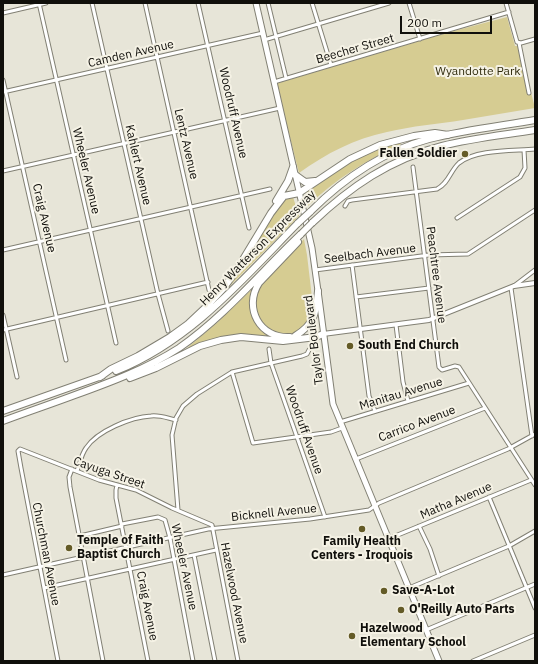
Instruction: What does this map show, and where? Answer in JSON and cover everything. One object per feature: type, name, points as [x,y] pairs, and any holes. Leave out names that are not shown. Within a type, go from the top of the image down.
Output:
[{"type":"highway","name":"Henry Watterson Expressway","points":[[3,412],[125,367],[152,354],[192,327],[225,298],[310,212],[340,185],[356,173],[377,161],[413,144],[448,135],[535,120]]},
{"type":"highway","name":"Henry Watterson Expressway","points":[[3,421],[110,383],[144,368],[162,358],[196,335],[224,311],[312,223],[349,190],[375,173],[405,158],[427,150],[456,143],[535,130]]},
{"type":"highway","points":[[100,376],[170,337],[206,308],[223,289],[236,271],[281,198],[286,195],[298,193],[358,154],[385,143],[407,137],[435,133],[448,135]]},
{"type":"highway","points":[[271,213],[272,207],[288,181],[293,167]]},
{"type":"highway","points":[[294,174],[305,182],[313,182],[317,180]]},
{"type":"highway","points":[[301,234],[301,239],[259,283],[254,294],[253,302],[255,317],[271,334],[278,336],[284,337],[324,334]]},
{"type":"highway","points":[[295,336],[309,326],[314,318],[318,291]]},
{"type":"highway","points":[[110,383],[147,372],[200,346],[221,340],[242,337],[284,341],[316,337],[324,334]]},
{"type":"main road","name":"Taylor Boulevard","points":[[256,3],[298,193],[309,234],[332,399],[342,428],[439,661]]},
{"type":"street","points":[[3,13],[46,3]]},
{"type":"street","name":"Kahlert Avenue","points":[[92,3],[158,294],[168,331]]},
{"type":"street","name":"Lentz Avenue","points":[[145,3],[210,290]]},
{"type":"street","name":"Woodruff Avenue","points":[[198,3],[249,228]]},
{"type":"street","points":[[268,3],[286,78]]},
{"type":"street","points":[[312,3],[330,65]]},
{"type":"street","points":[[264,40],[389,3]]},
{"type":"street","points":[[409,3],[420,39]]},
{"type":"street","points":[[506,3],[519,43],[529,93]]},
{"type":"street","name":"Wheeler Avenue","points":[[39,4],[116,343]]},
{"type":"street","name":"Beecher Street","points":[[274,82],[509,12]]},
{"type":"street","name":"Camden Avenue","points":[[4,92],[263,33]]},
{"type":"street","points":[[519,43],[535,39]]},
{"type":"street","name":"Craig Avenue","points":[[3,80],[4,92],[23,166],[66,360]]},
{"type":"street","points":[[3,171],[280,108]]},
{"type":"street","points":[[345,206],[348,201],[352,200],[437,189],[444,186],[455,166],[473,155],[535,148]]},
{"type":"street","points":[[457,218],[520,177],[525,168],[524,150]]},
{"type":"street","name":"Peachtree Avenue","points":[[413,167],[440,368],[443,370],[457,367],[535,485]]},
{"type":"street","points":[[3,250],[270,189]]},
{"type":"street","name":"Seelbach Avenue","points":[[315,270],[425,256],[468,254],[535,210]]},
{"type":"street","points":[[352,265],[370,396],[375,411]]},
{"type":"street","points":[[513,287],[535,270]]},
{"type":"street","points":[[5,330],[56,316],[208,282]]},
{"type":"street","points":[[324,334],[433,319],[513,287],[535,283]]},
{"type":"street","points":[[513,287],[534,435]]},
{"type":"street","points":[[356,297],[429,288]]},
{"type":"street","points":[[3,315],[5,330],[17,378]]},
{"type":"street","points":[[396,324],[403,382],[408,401]]},
{"type":"street","name":"Woodruff Avenue","points":[[269,349],[271,363],[324,517]]},
{"type":"street","points":[[178,510],[172,442],[173,428],[181,410],[197,394],[232,372],[302,356],[307,354],[309,350]]},
{"type":"street","points":[[232,372],[253,443],[332,432],[342,428]]},
{"type":"street","name":"Manitau Avenue","points":[[340,422],[469,383]]},
{"type":"street","name":"Carrico Avenue","points":[[356,459],[485,408]]},
{"type":"street","points":[[77,471],[83,453],[87,447],[107,430],[148,416],[159,416],[176,420]]},
{"type":"street","name":"Bicknell Avenue","points":[[3,575],[212,529],[324,517],[371,510],[379,503],[511,448],[534,435]]},
{"type":"street","name":"Cayuga Street","points":[[18,450],[22,450],[117,485],[136,490],[209,524],[212,526],[212,529]]},
{"type":"street","name":"Churchman Avenue","points":[[18,450],[58,661]]},
{"type":"street","points":[[72,469],[69,480],[103,661]]},
{"type":"street","name":"Matha Avenue","points":[[388,539],[531,480]]},
{"type":"street","name":"Craig Avenue","points":[[117,485],[116,492],[148,661]]},
{"type":"street","points":[[489,497],[535,608]]},
{"type":"street","name":"Wheeler Avenue","points":[[122,525],[158,517],[164,518],[170,538],[193,661]]},
{"type":"street","points":[[80,536],[122,525]]},
{"type":"street","points":[[419,526],[430,549],[439,576]]},
{"type":"street","name":"Hazelwood Avenue","points":[[212,529],[238,661]]},
{"type":"street","points":[[409,588],[509,546],[535,530]]},
{"type":"street","points":[[44,588],[87,580],[216,550]]},
{"type":"street","points":[[194,555],[215,661]]},
{"type":"street","points":[[426,630],[535,584]]},
{"type":"street","points":[[473,661],[535,635]]},
{"type":"green space","name":"Wyandotte Park","points":[[507,17],[515,46],[519,46],[535,108],[406,128],[375,135],[341,148],[320,159],[299,173],[277,86],[278,83],[450,32]]},
{"type":"green space","points":[[400,141],[401,144],[340,179],[308,206],[306,190],[368,152]]},
{"type":"green space","points":[[293,197],[299,216],[225,291],[283,200]]},
{"type":"green space","points":[[304,239],[313,306],[308,323],[295,333],[282,334],[267,329],[258,317],[255,306],[257,293],[262,284]]},
{"type":"green space","points":[[254,287],[250,302],[268,336],[246,336],[180,354],[218,322]]},
{"type":"place","name":"Fallen Soldier","points":[[465,154]]},
{"type":"place","name":"South End Church","points":[[350,346]]},
{"type":"place","name":"Family Health Centers - Iroquois","points":[[362,529]]},
{"type":"place","name":"Temple of Faith Baptist Church","points":[[69,548]]},
{"type":"place","name":"Save-A-Lot","points":[[384,591]]},
{"type":"place","name":"O'Reilly Auto Parts","points":[[401,610]]},
{"type":"place","name":"Hazelwood Elementary School","points":[[352,636]]}]
